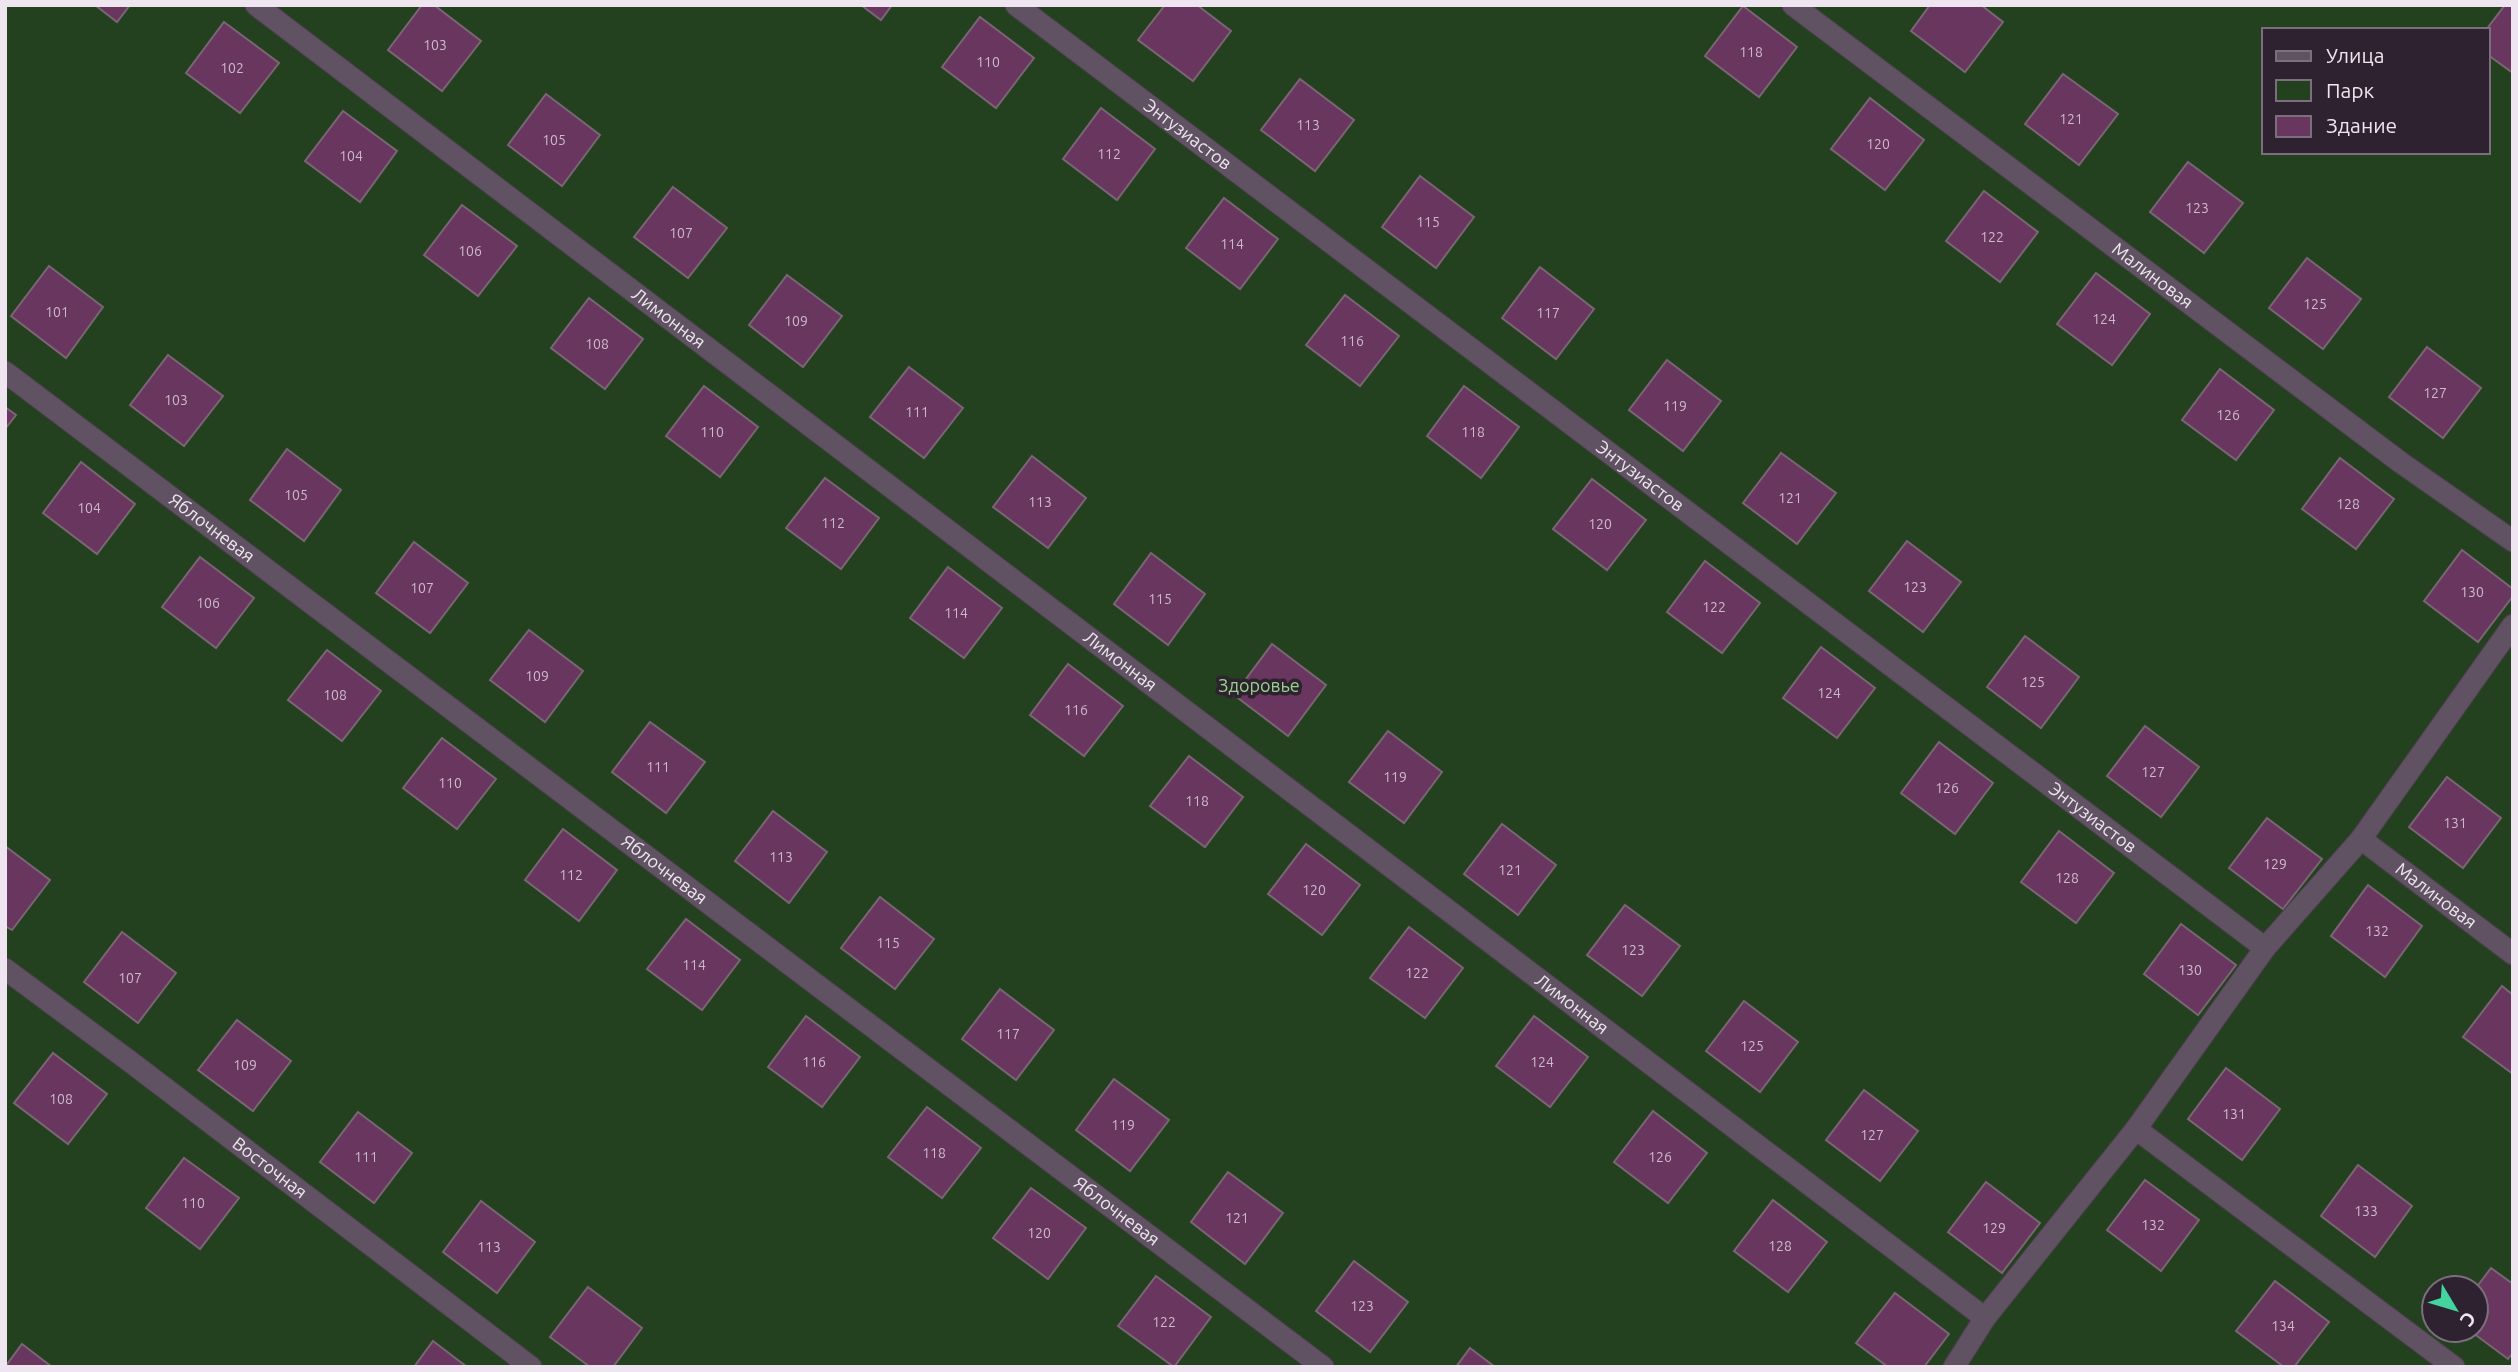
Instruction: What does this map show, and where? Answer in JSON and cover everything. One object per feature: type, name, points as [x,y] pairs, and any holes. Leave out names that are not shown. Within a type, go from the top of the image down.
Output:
[{"type":"street","name":"Лимонная","points":[[256,5],[1986,1318]]},
{"type":"street","name":"Энтузиастов","points":[[1016,5],[2265,948]]},
{"type":"street","name":"Малиновая","points":[[1793,5],[2400,461],[2513,541]]},
{"type":"street","name":"Яблочневая","points":[[5,372],[1323,1367]]},
{"type":"street","points":[[1954,1367],[1986,1318],[2136,1129],[2265,948],[2361,839],[2513,625]]},
{"type":"street","name":"Малиновая","points":[[2361,839],[2513,954]]},
{"type":"street","name":"Восточная","points":[[5,969],[531,1367]]},
{"type":"street","points":[[2136,1129],[2454,1367]]},
{"type":"green space","name":"Здоровье","points":[[5,5],[2513,5],[2513,1367],[5,1367]]},
{"type":"building","points":[[95,5],[130,5],[117,22]]},
{"type":"building","points":[[422,5],[434,5],[481,41],[442,91],[388,50]]},
{"type":"building","points":[[861,5],[892,5],[881,20]]},
{"type":"building","points":[[1165,5],[1197,5],[1231,31],[1193,81],[1138,40]]},
{"type":"building","points":[[1930,5],[1981,5],[2003,22],[1965,72],[1911,31]]},
{"type":"building","points":[[2505,5],[2513,5],[2513,73],[2490,56],[2490,28],[2488,28]]},
{"type":"building","points":[[1743,6],[1797,47],[1759,97],[1705,56]]},
{"type":"building","points":[[980,17],[1034,58],[996,108],[942,67]]},
{"type":"building","points":[[224,22],[279,63],[240,113],[186,73]]},
{"type":"building","points":[[2063,74],[2118,114],[2079,165],[2025,124]]},
{"type":"building","points":[[1300,79],[1354,120],[1315,171],[1261,130]]},
{"type":"building","points":[[546,94],[600,135],[562,186],[508,145]]},
{"type":"building","points":[[1870,98],[1924,140],[1885,190],[1831,149]]},
{"type":"building","points":[[1101,108],[1155,149],[1117,200],[1063,159]]},
{"type":"building","points":[[343,111],[397,151],[360,202],[305,161]]},
{"type":"building","points":[[2188,162],[2243,203],[2204,253],[2150,212]]},
{"type":"building","points":[[1420,176],[1474,217],[1436,268],[1382,227]]},
{"type":"building","points":[[673,187],[727,228],[688,278],[634,237]]},
{"type":"building","points":[[1984,191],[2038,232],[2000,282],[1946,241]]},
{"type":"building","points":[[1224,198],[1278,239],[1240,289],[1186,248]]},
{"type":"building","points":[[462,205],[517,246],[478,296],[424,255]]},
{"type":"building","points":[[2307,258],[2361,299],[2323,349],[2269,308]]},
{"type":"building","points":[[49,266],[103,307],[66,358],[11,316]]},
{"type":"building","points":[[1540,267],[1594,309],[1556,359],[1502,318]]},
{"type":"building","points":[[2096,273],[2150,314],[2112,365],[2057,324]]},
{"type":"building","points":[[787,275],[842,316],[803,367],[749,325]]},
{"type":"building","points":[[1345,295],[1399,336],[1360,386],[1306,345]]},
{"type":"building","points":[[589,298],[643,339],[605,389],[551,348]]},
{"type":"building","points":[[2427,347],[2481,388],[2443,438],[2389,397]]},
{"type":"building","points":[[168,355],[223,396],[184,446],[130,405]]},
{"type":"building","points":[[1667,360],[1721,401],[1683,451],[1629,410]]},
{"type":"building","points":[[909,367],[963,408],[924,458],[870,417]]},
{"type":"building","points":[[2220,369],[2274,410],[2236,460],[2182,420]]},
{"type":"building","points":[[704,386],[758,427],[720,477],[666,436]]},
{"type":"building","points":[[1464,386],[1519,427],[1481,478],[1427,436]]},
{"type":"building","points":[[5,407],[16,415],[5,429]]},
{"type":"building","points":[[287,449],[341,490],[304,541],[250,500]]},
{"type":"building","points":[[1781,453],[1836,493],[1797,544],[1743,503]]},
{"type":"building","points":[[1032,456],[1086,498],[1048,548],[993,507]]},
{"type":"building","points":[[2340,458],[2394,499],[2356,549],[2302,509]]},
{"type":"building","points":[[81,462],[135,504],[97,554],[43,513]]},
{"type":"building","points":[[825,478],[879,518],[841,569],[786,528]]},
{"type":"building","points":[[1592,479],[1646,520],[1607,570],[1553,529]]},
{"type":"building","points":[[1907,541],[1961,582],[1923,632],[1869,591]]},
{"type":"building","points":[[414,542],[468,583],[430,633],[376,593]]},
{"type":"building","points":[[2462,550],[2513,589],[2513,596],[2478,642],[2424,601]]},
{"type":"building","points":[[1151,553],[1205,594],[1168,645],[1114,604]]},
{"type":"building","points":[[200,557],[254,598],[216,648],[162,607]]},
{"type":"building","points":[[1705,561],[1760,603],[1722,653],[1667,612]]},
{"type":"building","points":[[948,567],[1002,608],[964,658],[910,618]]},
{"type":"building","points":[[529,630],[583,671],[545,722],[490,680]]},
{"type":"building","points":[[2025,636],[2079,677],[2041,728],[1987,687]]},
{"type":"building","points":[[1272,644],[1326,685],[1288,736],[1234,695]]},
{"type":"building","points":[[1821,647],[1875,688],[1837,738],[1783,698]]},
{"type":"building","points":[[327,650],[381,691],[342,741],[288,700]]},
{"type":"building","points":[[1068,664],[1123,706],[1084,756],[1030,715]]},
{"type":"building","points":[[650,722],[705,762],[666,813],[612,772]]},
{"type":"building","points":[[2145,726],[2199,767],[2161,817],[2107,776]]},
{"type":"building","points":[[1388,731],[1442,772],[1404,823],[1349,782]]},
{"type":"building","points":[[442,738],[496,779],[457,829],[403,788]]},
{"type":"building","points":[[1939,742],[1993,783],[1955,834],[1901,793]]},
{"type":"building","points":[[1189,756],[1243,797],[1205,847],[1150,806]]},
{"type":"building","points":[[2447,777],[2501,818],[2463,868],[2409,827]]},
{"type":"building","points":[[773,811],[827,852],[789,903],[735,861]]},
{"type":"building","points":[[2267,818],[2322,859],[2283,909],[2229,868]]},
{"type":"building","points":[[1502,824],[1556,865],[1518,915],[1464,874]]},
{"type":"building","points":[[563,829],[617,870],[579,921],[525,880]]},
{"type":"building","points":[[2059,831],[2114,873],[2076,923],[2021,882]]},
{"type":"building","points":[[1306,844],[1360,885],[1322,935],[1268,894]]},
{"type":"building","points":[[5,846],[50,880],[12,930],[5,926]]},
{"type":"building","points":[[2368,885],[2422,926],[2385,977],[2331,936]]},
{"type":"building","points":[[880,897],[934,939],[895,989],[841,948]]},
{"type":"building","points":[[1625,905],[1680,946],[1642,996],[1587,955]]},
{"type":"building","points":[[686,919],[740,960],[702,1010],[647,969]]},
{"type":"building","points":[[2181,924],[2236,965],[2198,1015],[2144,974]]},
{"type":"building","points":[[1409,927],[1463,968],[1425,1018],[1370,978]]},
{"type":"building","points":[[122,932],[176,973],[138,1023],[84,982]]},
{"type":"building","points":[[2502,986],[2513,995],[2513,1074],[2463,1037]]},
{"type":"building","points":[[1000,989],[1054,1030],[1016,1080],[962,1039]]},
{"type":"building","points":[[1744,1001],[1798,1042],[1760,1092],[1706,1051]]},
{"type":"building","points":[[806,1016],[860,1057],[822,1107],[768,1067]]},
{"type":"building","points":[[1534,1016],[1588,1057],[1550,1107],[1496,1066]]},
{"type":"building","points":[[237,1020],[291,1061],[253,1111],[198,1070]]},
{"type":"building","points":[[53,1053],[107,1094],[68,1144],[14,1103]]},
{"type":"building","points":[[2226,1068],[2280,1109],[2242,1160],[2188,1119]]},
{"type":"building","points":[[1114,1079],[1169,1120],[1130,1171],[1076,1130]]},
{"type":"building","points":[[1864,1090],[1918,1131],[1880,1181],[1826,1140]]},
{"type":"building","points":[[927,1107],[981,1148],[942,1198],[888,1157]]},
{"type":"building","points":[[1653,1111],[1707,1153],[1668,1203],[1614,1162]]},
{"type":"building","points":[[358,1112],[412,1153],[374,1203],[320,1162]]},
{"type":"building","points":[[184,1158],[239,1198],[200,1249],[146,1208]]},
{"type":"building","points":[[2358,1165],[2412,1206],[2375,1257],[2321,1216]]},
{"type":"building","points":[[1228,1172],[1283,1213],[1245,1264],[1191,1222]]},
{"type":"building","points":[[2145,1180],[2199,1220],[2161,1271],[2107,1230]]},
{"type":"building","points":[[1986,1182],[2040,1223],[2002,1273],[1948,1232]]},
{"type":"building","points":[[1031,1188],[1086,1228],[1048,1279],[993,1238]]},
{"type":"building","points":[[1773,1200],[1827,1242],[1788,1292],[1734,1251]]},
{"type":"building","points":[[481,1201],[535,1242],[497,1293],[443,1252]]},
{"type":"building","points":[[1354,1261],[1408,1302],[1370,1352],[1316,1311]]},
{"type":"building","points":[[2491,1268],[2513,1284],[2513,1353],[2508,1359],[2488,1344],[2490,1344],[2490,1274],[2486,1274]]},
{"type":"building","points":[[1156,1276],[1211,1317],[1174,1367],[1118,1326]]},
{"type":"building","points":[[2275,1281],[2329,1322],[2294,1367],[2284,1367],[2236,1331]]},
{"type":"building","points":[[588,1287],[642,1328],[613,1367],[590,1367],[550,1337]]},
{"type":"building","points":[[1895,1293],[1949,1334],[1924,1367],[1888,1367],[1856,1343]]},
{"type":"building","points":[[433,1341],[467,1367],[414,1367]]},
{"type":"building","points":[[22,1344],[52,1367],[5,1367]]},
{"type":"building","points":[[1470,1348],[1495,1367],[1456,1367]]}]
